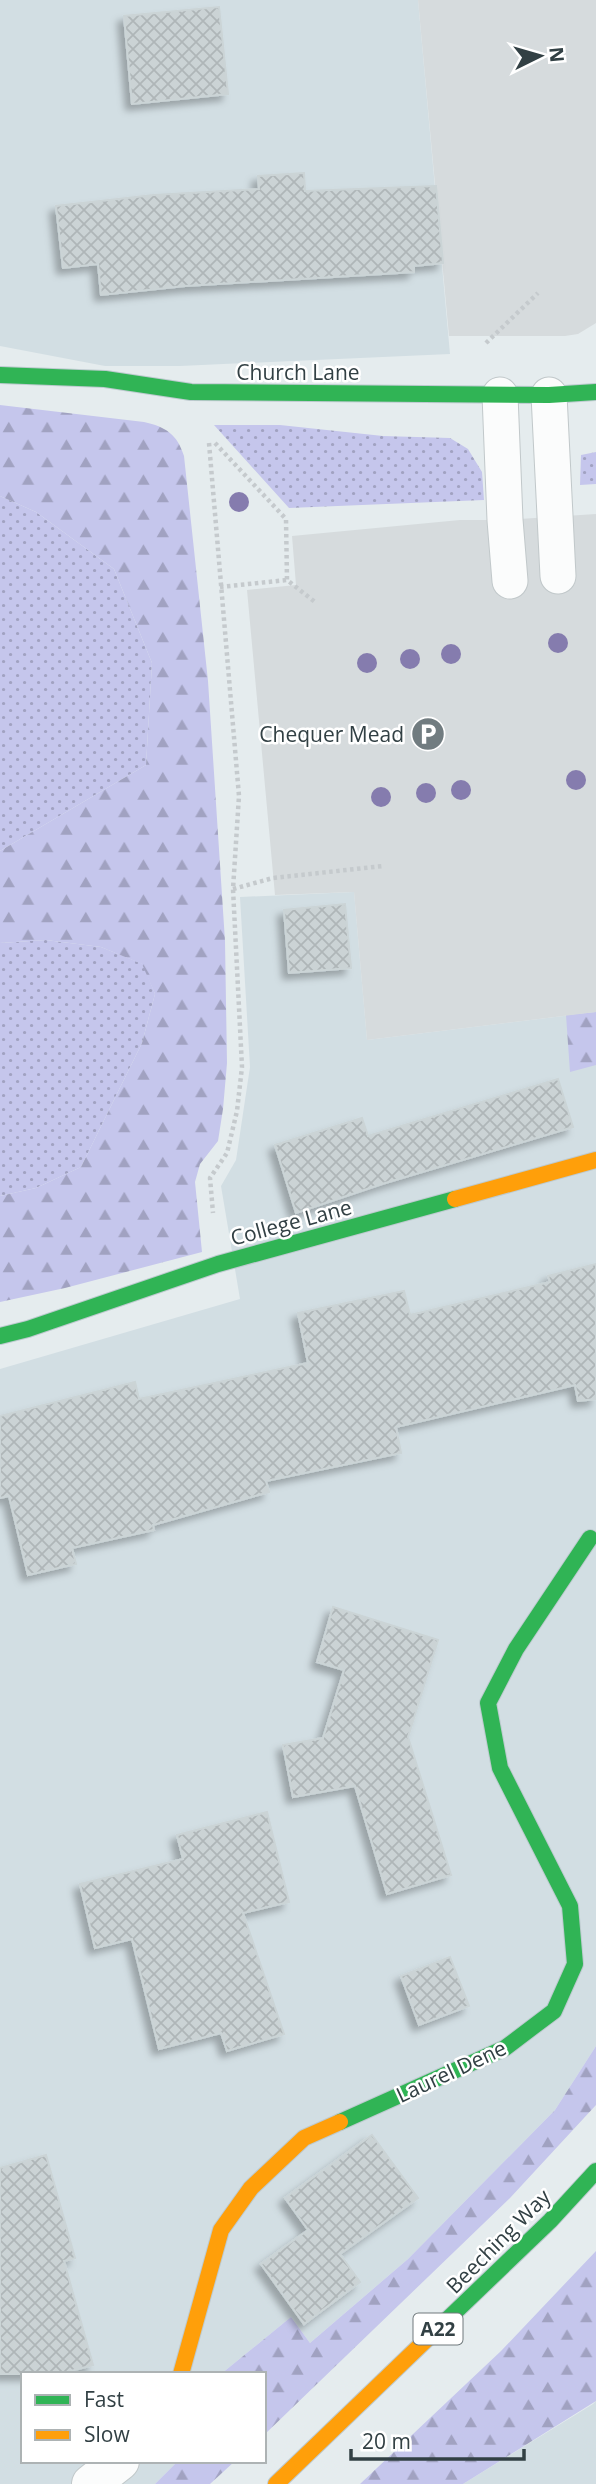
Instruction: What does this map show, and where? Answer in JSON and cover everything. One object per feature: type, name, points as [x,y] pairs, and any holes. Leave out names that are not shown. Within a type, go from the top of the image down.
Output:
[{"type":"main road","name":"Church Lane","points":[[0,375],[105,379],[191,392],[500,395],[596,392]]},
{"type":"main road","name":"College Lane","points":[[0,1336],[29,1329],[218,1264],[596,1160]]},
{"type":"main road","name":"Laurel Dene","points":[[182,2372],[221,2230],[251,2188],[304,2138],[505,2048],[554,2011],[575,1964],[570,1906],[500,1768],[488,1703],[516,1649],[590,1538]]},
{"type":"main road","name":"Beeching Way","points":[[276,2484],[540,2231],[596,2171]]},
{"type":"street","points":[[91,2484],[117,2463]]},
{"type":"lane","points":[[500,395],[510,581]]},
{"type":"lane","points":[[549,395],[558,576]]},
{"type":"path","points":[[214,1225],[210,1178],[227,1153],[237,1111],[242,1067],[233,889],[239,796],[209,436],[286,520],[287,580]]},
{"type":"path","points":[[220,587],[287,580],[315,601]]},
{"type":"path","points":[[233,889],[273,878],[383,866]]},
{"type":"shaded area","points":[[0,0],[418,0],[450,354],[180,366],[105,366],[0,346]]},
{"type":"shaded area","points":[[418,0],[596,0],[596,323],[578,334],[449,336]]},
{"type":"shaded area","name":"Chequer Mead","points":[[596,514],[596,1012],[367,1040],[354,892],[275,895],[247,590],[296,585],[292,536],[460,520]]},
{"type":"shaded area","points":[[354,892],[367,1040],[596,1012],[596,2046],[555,2110],[408,2259],[310,2343],[291,2317],[223,2372],[21,2372],[21,2463],[176,2463],[155,2484],[0,2484],[0,1369],[240,1299],[221,1186],[236,1160],[250,1067],[240,897]]},
{"type":"shaded area","points":[[596,2401],[596,2484],[463,2484],[593,2404]]},
{"type":"green space","points":[[0,405],[152,424],[174,437],[184,456],[208,681],[225,941],[227,1063],[218,1141],[200,1164],[195,1182],[202,1252],[0,1302],[0,1196],[36,1188],[81,1167],[142,1043],[155,994],[142,964],[101,947],[46,940],[0,943],[0,851],[146,765],[152,663],[114,569],[36,512],[0,496]]},
{"type":"green space","points":[[214,425],[280,425],[383,436],[450,438],[468,449],[482,472],[484,500],[289,508]]},
{"type":"green space","points":[[596,452],[596,484],[580,485],[581,455]]},
{"type":"green space","points":[[0,496],[36,512],[114,569],[152,663],[146,765],[0,851]]},
{"type":"green space","points":[[46,940],[101,947],[143,964],[155,994],[142,1043],[81,1167],[36,1188],[0,1196],[0,943]]},
{"type":"green space","points":[[596,1012],[596,1065],[570,1072],[566,1015]]},
{"type":"green space","points":[[596,2046],[596,2105],[510,2198],[266,2433],[266,2372],[223,2372],[291,2317],[310,2343],[408,2259],[555,2110]]},
{"type":"green space","points":[[596,2251],[596,2401],[463,2484],[360,2484],[501,2351]]},
{"type":"green space","points":[[176,2463],[233,2463],[210,2484],[155,2484]]},
{"type":"building","points":[[219,7],[228,94],[132,104],[124,16]]},
{"type":"building","points":[[304,173],[305,191],[436,186],[443,263],[414,266],[414,272],[185,286],[101,295],[98,264],[63,268],[56,206],[154,195],[259,189],[258,176]]},
{"type":"building","points":[[345,904],[351,968],[289,973],[284,910]]},
{"type":"building","points":[[558,1079],[573,1127],[382,1184],[296,1213],[275,1145],[362,1118],[368,1136]]},
{"type":"building","points":[[596,1264],[596,1399],[578,1401],[575,1385],[396,1427],[401,1453],[266,1481],[269,1492],[153,1525],[154,1530],[72,1548],[76,1564],[28,1575],[9,1496],[0,1498],[0,1416],[135,1382],[139,1399],[308,1363],[298,1313],[404,1291],[410,1315],[550,1282],[548,1276]]},
{"type":"building","points":[[333,1607],[438,1640],[408,1737],[451,1875],[387,1894],[355,1786],[293,1797],[283,1745],[323,1738],[344,1670],[317,1662]]},
{"type":"building","points":[[267,1812],[289,1902],[243,1913],[284,2034],[227,2051],[221,2033],[159,2049],[132,1939],[95,1948],[80,1884],[183,1859],[177,1835]]},
{"type":"building","points":[[450,1957],[469,2006],[419,2025],[401,1976]]},
{"type":"building","points":[[372,2135],[418,2198],[340,2254],[360,2282],[304,2324],[261,2264],[308,2230],[285,2198]]},
{"type":"building","points":[[46,2155],[75,2258],[64,2261],[93,2365],[67,2372],[0,2374],[0,2168]]},
{"type":"traffic: fast","points":[[0,375],[105,379],[191,392],[549,395],[596,392]]},
{"type":"traffic: fast","points":[[0,1336],[28,1329],[218,1264],[455,1199]]},
{"type":"traffic: fast","points":[[340,2122],[505,2048],[554,2011],[575,1964],[570,1906],[500,1768],[488,1703],[516,1649],[590,1538]]},
{"type":"traffic: fast","points":[[428,2338],[550,2221],[596,2171]]},
{"type":"traffic: slow","points":[[455,1199],[596,1160]]},
{"type":"traffic: slow","points":[[182,2372],[221,2230],[251,2188],[304,2138],[340,2122]]},
{"type":"traffic: slow","points":[[276,2484],[428,2338]]},
{"type":"place","name":"Chequer Mead","points":[[428,734]]}]
